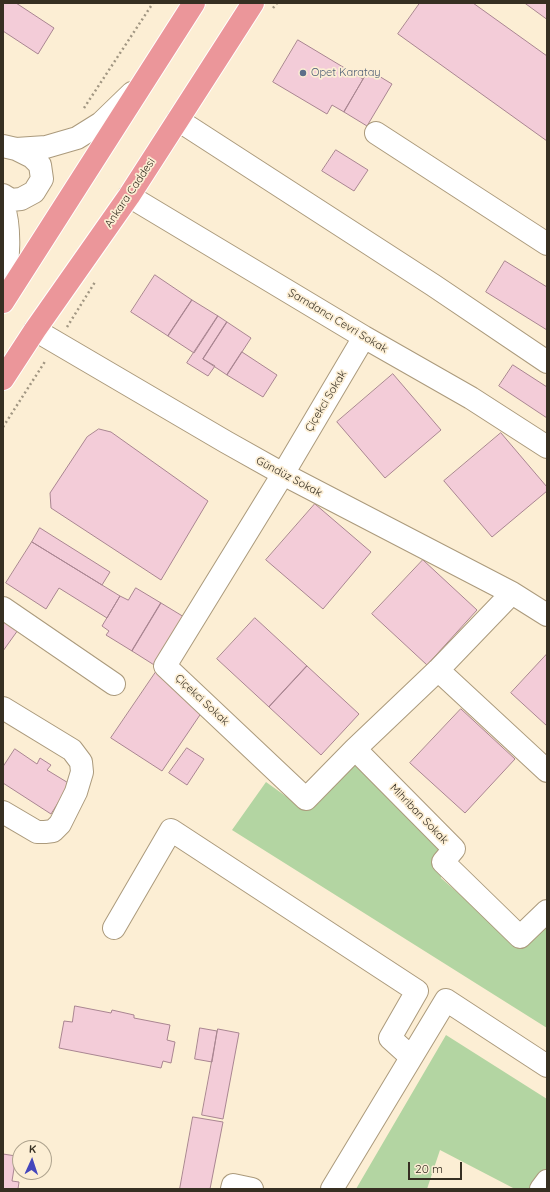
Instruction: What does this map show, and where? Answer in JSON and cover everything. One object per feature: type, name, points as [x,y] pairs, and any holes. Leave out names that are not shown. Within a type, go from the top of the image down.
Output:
[{"type":"main road","points":[[3,302],[194,3]]},
{"type":"main road","name":"Ankara Caddesi","points":[[3,380],[35,330],[129,196],[253,3]]},
{"type":"street","points":[[10,147],[46,147],[77,138],[101,123],[147,78]]},
{"type":"street","points":[[178,120],[433,285],[547,362]]},
{"type":"street","points":[[376,133],[547,244]]},
{"type":"street","points":[[3,195],[11,200],[21,200],[34,192],[42,179],[40,165],[32,157],[10,147]]},
{"type":"street","name":"Şamdancı Cevri Sokak","points":[[129,196],[364,337],[471,398],[547,447]]},
{"type":"street","points":[[3,204],[6,215],[8,247],[3,286]]},
{"type":"street","name":"Gündüz Sokak","points":[[35,330],[283,474],[512,593],[547,614]]},
{"type":"street","name":"Çiçekci Sokak","points":[[364,337],[283,474],[165,666],[306,799],[355,749],[438,670],[512,593]]},
{"type":"street","points":[[3,608],[114,684]]},
{"type":"street","points":[[438,670],[547,771]]},
{"type":"street","points":[[3,708],[72,750],[82,762],[82,772],[76,792],[60,824],[53,830],[37,832],[3,812]]},
{"type":"street","name":"Mihriban Sokak","points":[[355,749],[454,849],[443,862],[520,937],[547,911]]},
{"type":"street","points":[[114,928],[171,830],[417,991],[390,1038],[412,1057]]},
{"type":"street","points":[[332,1189],[446,1000],[547,1066]]},
{"type":"street","points":[[541,1189],[547,1181]]},
{"type":"street","points":[[232,1189],[233,1185],[252,1189]]},
{"type":"green space","points":[[351,757],[443,845],[441,878],[521,948],[547,920],[547,1028],[232,830],[266,782],[298,805]]},
{"type":"green space","points":[[446,1035],[547,1099],[547,1178],[540,1189],[515,1189],[440,1150],[427,1189],[356,1189]]},
{"type":"building","points":[[3,3],[16,3],[54,28],[38,54],[3,31]]},
{"type":"building","points":[[420,3],[473,3],[547,56],[547,141],[398,34]]},
{"type":"building","points":[[525,3],[547,3],[547,19]]},
{"type":"building","points":[[298,40],[363,79],[344,112],[332,105],[327,114],[273,82]]},
{"type":"building","points":[[369,70],[392,84],[367,126],[344,112]]},
{"type":"building","points":[[336,150],[368,170],[354,191],[322,171]]},
{"type":"building","points":[[505,261],[547,287],[547,330],[486,292]]},
{"type":"building","points":[[155,275],[192,300],[168,336],[131,312]]},
{"type":"building","points":[[192,300],[218,316],[194,353],[168,336]]},
{"type":"building","points":[[218,316],[227,322],[203,359],[215,366],[208,376],[187,363]]},
{"type":"building","points":[[227,322],[251,338],[227,375],[203,359]]},
{"type":"building","points":[[242,352],[277,375],[263,397],[227,375]]},
{"type":"building","points":[[513,365],[547,387],[547,418],[499,386]]},
{"type":"building","points":[[393,374],[441,430],[385,478],[337,422]]},
{"type":"building","points":[[99,429],[111,432],[208,501],[161,580],[51,508],[50,493],[87,437]]},
{"type":"building","points":[[501,433],[547,487],[547,491],[492,537],[444,481]]},
{"type":"building","points":[[315,504],[371,552],[323,609],[266,560]]},
{"type":"building","points":[[40,528],[110,572],[102,585],[32,542]]},
{"type":"building","points":[[32,542],[120,596],[107,618],[59,588],[46,609],[6,583]]},
{"type":"building","points":[[423,560],[477,610],[427,665],[372,614]]},
{"type":"building","points":[[136,588],[161,603],[132,651],[106,635],[109,631],[102,626],[120,596],[128,600]]},
{"type":"building","points":[[161,603],[189,620],[159,668],[132,651]]},
{"type":"building","points":[[255,618],[307,666],[269,707],[217,659]]},
{"type":"building","points":[[3,619],[18,630],[3,651]]},
{"type":"building","points":[[547,654],[547,726],[511,693]]},
{"type":"building","points":[[307,666],[359,714],[321,755],[269,707]]},
{"type":"building","points":[[158,669],[206,706],[162,771],[111,738]]},
{"type":"building","points":[[461,709],[515,759],[465,813],[410,763]]},
{"type":"building","points":[[187,748],[204,759],[187,785],[169,773]]},
{"type":"building","points":[[15,749],[37,764],[40,758],[51,765],[47,770],[70,784],[51,814],[3,783],[3,767]]},
{"type":"building","points":[[75,1006],[111,1013],[112,1010],[134,1015],[134,1018],[170,1025],[167,1040],[175,1042],[171,1063],[163,1061],[161,1068],[59,1048],[64,1021],[72,1022]]},
{"type":"building","points":[[200,1028],[217,1031],[212,1062],[195,1059]]},
{"type":"building","points":[[218,1029],[239,1033],[223,1119],[202,1115]]},
{"type":"building","points":[[193,1117],[223,1122],[210,1189],[180,1189]]},
{"type":"building","points":[[3,1154],[12,1155],[12,1181],[19,1182],[18,1189],[3,1189]]},
{"type":"place","name":"Opet Karatay","points":[[303,73]]}]
